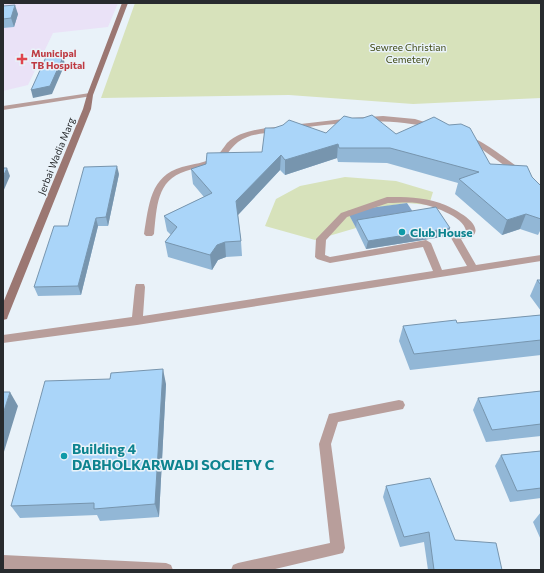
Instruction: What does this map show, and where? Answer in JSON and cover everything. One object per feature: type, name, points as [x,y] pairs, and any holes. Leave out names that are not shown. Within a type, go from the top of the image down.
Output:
[{"type":"main road","name":"Jerbai Wadia Marg","points":[[3,316],[87,109],[90,95],[125,3]]},
{"type":"street","points":[[3,108],[90,95]]},
{"type":"street","points":[[149,234],[156,195],[166,178],[184,169],[216,160],[224,154],[229,146],[238,138],[249,133],[358,120],[412,121],[438,128]]},
{"type":"street","points":[[458,134],[479,143],[541,188]]},
{"type":"street","points":[[439,274],[426,243],[330,260],[320,256],[322,239],[344,215],[387,200],[416,200],[438,205],[464,219],[470,226],[471,232],[456,238],[473,268]]},
{"type":"street","points":[[3,339],[62,332],[541,258]]},
{"type":"street","points":[[137,320],[140,287]]},
{"type":"street","points":[[238,570],[338,548],[325,444],[333,418],[399,405]]},
{"type":"street","points":[[3,562],[97,568],[166,570]]},
{"type":"shaded area","name":"Municipal TB Hospital","points":[[3,3],[118,3],[108,27],[53,33],[28,85],[3,91]]},
{"type":"green space","name":"Sewree Christian Cemetery","points":[[135,3],[541,3],[541,98],[413,104],[289,95],[101,98]]},
{"type":"green space","points":[[345,177],[396,181],[433,192],[429,205],[407,203],[348,212],[356,228],[315,240],[265,226],[276,199],[300,186]]},
{"type":"water","points":[[407,203],[417,218],[356,228],[347,211]]},
{"type":"building","points":[[15,5],[11,18],[3,19],[3,6]]},
{"type":"building","points":[[46,57],[63,57],[50,86],[31,90]]},
{"type":"building","points":[[372,115],[396,134],[434,117],[449,125],[461,124],[470,128],[490,164],[527,166],[532,177],[541,186],[541,219],[526,214],[507,220],[459,179],[479,172],[390,148],[339,148],[338,144],[285,160],[281,155],[236,201],[241,241],[225,242],[217,245],[210,255],[165,242],[177,227],[164,216],[212,193],[191,169],[206,164],[207,153],[262,152],[265,128],[274,128],[283,125],[289,120],[326,133],[344,116],[363,118]]},
{"type":"building","points":[[117,166],[106,217],[96,218],[78,286],[34,287],[54,226],[68,226],[84,167]]},
{"type":"building","points":[[3,168],[7,168],[3,177]]},
{"type":"building","name":"Club House","points":[[436,207],[450,228],[368,241],[357,220]]},
{"type":"building","points":[[541,315],[541,340],[414,354],[403,326],[456,320],[457,323]]},
{"type":"building","points":[[163,369],[155,504],[94,509],[94,503],[11,506],[45,381],[110,379],[111,373]]},
{"type":"building","points":[[541,391],[541,424],[492,430],[478,398]]},
{"type":"building","points":[[3,392],[10,392],[3,414]]},
{"type":"building","points":[[541,451],[541,488],[517,491],[501,455]]},
{"type":"building","points":[[430,478],[455,540],[496,543],[502,570],[434,570],[429,532],[404,537],[386,486]]},
{"type":"place","name":"Municipal TB Hospital","points":[[22,59]]},
{"type":"place","name":"Club House","points":[[402,232]]},
{"type":"place","name":"Building 4 DABHOLKARWADI SOCIETY C","points":[[64,456]]}]
